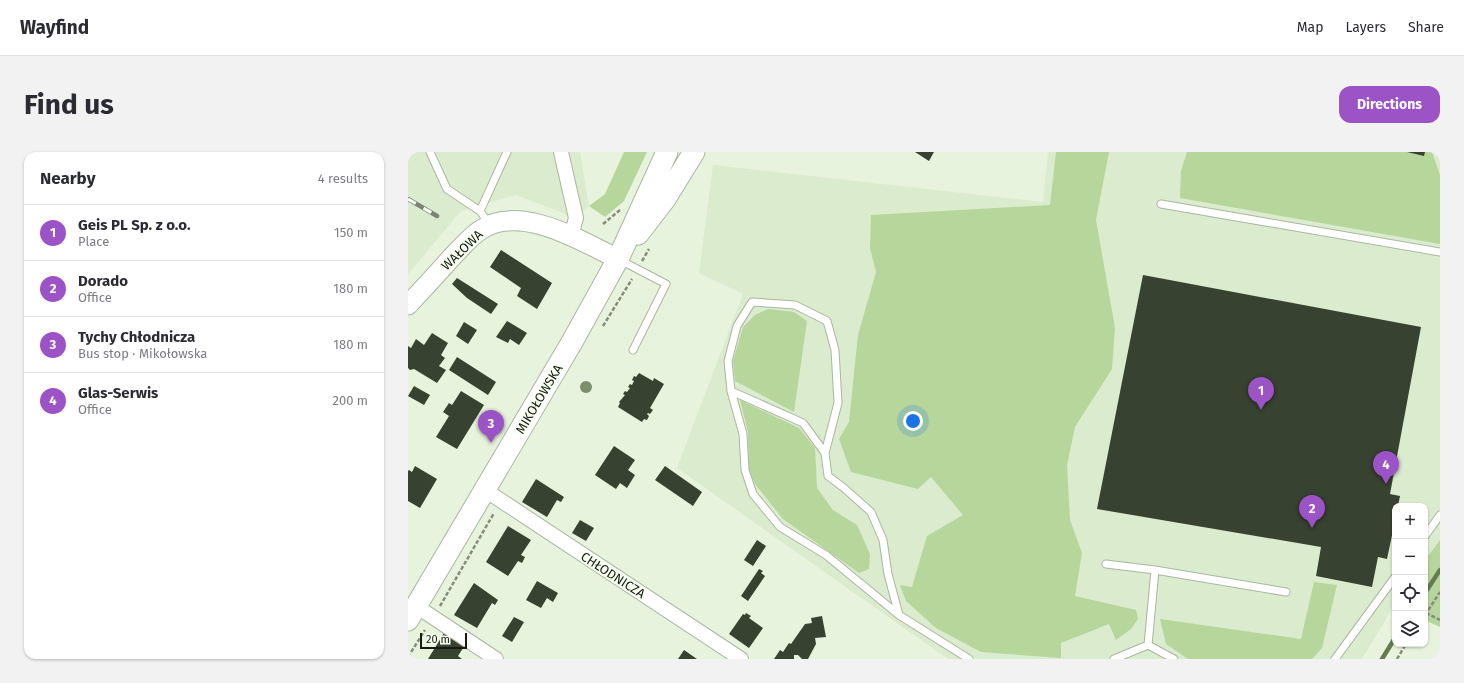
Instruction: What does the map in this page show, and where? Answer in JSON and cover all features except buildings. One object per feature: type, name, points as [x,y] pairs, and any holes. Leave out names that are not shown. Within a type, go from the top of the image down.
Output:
[{"type":"main road","name":"MIKOŁOWSKA","points":[[412,613],[572,342],[618,259],[667,152]]},
{"type":"main road","name":"MIKOŁOWSKA","points":[[618,259],[665,199],[694,152]]},
{"type":"street","points":[[561,152],[576,218],[571,236]]},
{"type":"street","name":"WAŁOWA","points":[[412,298],[480,230],[485,218],[498,222],[515,220],[538,224],[571,236],[618,259]]},
{"type":"street","name":"CHŁODNICZA","points":[[485,490],[741,659]]},
{"type":"street","points":[[412,613],[496,659]]},
{"type":"lane","points":[[430,152],[447,189],[485,218],[507,152]]},
{"type":"lane","points":[[1161,204],[1440,252]]},
{"type":"lane","points":[[618,259],[666,284],[633,350]]},
{"type":"lane","points":[[899,615],[888,574],[883,540],[871,512],[828,476],[825,453],[838,403],[835,350],[826,321],[795,305],[752,302],[737,326],[728,360],[731,391],[743,434],[745,470],[753,494],[780,527],[826,555],[899,615],[969,659]]},
{"type":"lane","points":[[731,391],[803,423],[825,453]]},
{"type":"lane","points":[[1428,532],[1440,515]]},
{"type":"lane","points":[[1106,564],[1155,570],[1286,592]]},
{"type":"lane","points":[[1148,645],[1155,570]]},
{"type":"lane","points":[[1336,659],[1392,581]]},
{"type":"lane","points":[[1114,659],[1148,645]]},
{"type":"lane","points":[[1148,645],[1174,659]]},
{"type":"path","points":[[1428,611],[1440,592]]},
{"type":"path","points":[[1428,615],[1440,620]]},
{"type":"path","points":[[1397,659],[1404,647]]},
{"type":"shaded area","points":[[408,152],[580,152],[589,206],[576,218],[516,195],[461,211],[408,274]]},
{"type":"shaded area","points":[[1048,152],[1440,152],[1440,540],[1428,556],[1428,503],[1392,503],[1392,609],[1362,659],[948,659],[677,468],[743,294],[699,273],[713,165],[1043,202]]},
{"type":"green space","points":[[624,152],[647,152],[624,201],[605,217],[589,206],[605,194]]},
{"type":"green space","points":[[1056,152],[1109,152],[1096,220],[1115,328],[1112,369],[1075,427],[1067,465],[1070,520],[1082,553],[1075,596],[1136,610],[1138,619],[1131,629],[1116,640],[1109,624],[1061,643],[1061,658],[981,652],[936,628],[906,601],[900,585],[912,587],[927,536],[963,515],[931,477],[918,489],[851,472],[839,439],[849,422],[858,335],[876,272],[870,248],[871,215],[1050,205]]},
{"type":"green space","points":[[1187,152],[1432,152],[1440,175],[1440,244],[1180,198],[1181,171]]},
{"type":"green space","points":[[768,309],[794,312],[807,321],[794,412],[735,381],[733,361],[743,327],[755,315]]},
{"type":"green space","points":[[740,400],[799,428],[815,448],[817,488],[833,510],[857,525],[870,554],[869,569],[859,573],[783,519],[755,484],[749,469],[748,432]]},
{"type":"green space","points":[[1440,540],[1440,627],[1428,621],[1428,556]]},
{"type":"green space","points":[[1314,582],[1337,585],[1322,648],[1312,659],[1188,659],[1166,644],[1160,619],[1301,639]]},
{"type":"waterway","points":[[1428,588],[1440,570]]},
{"type":"waterway","points":[[1382,659],[1392,643]]},
{"type":"railway","points":[[408,199],[437,216]]},
{"type":"place","name":"Geis PL Sp. z o.o.","points":[[1261,410]]},
{"type":"place","name":"Tychy Chłodnicza","points":[[491,443]]},
{"type":"place","name":"Glas-Serwis","points":[[1386,484]]},
{"type":"place","name":"Dorado","points":[[1312,528]]}]
